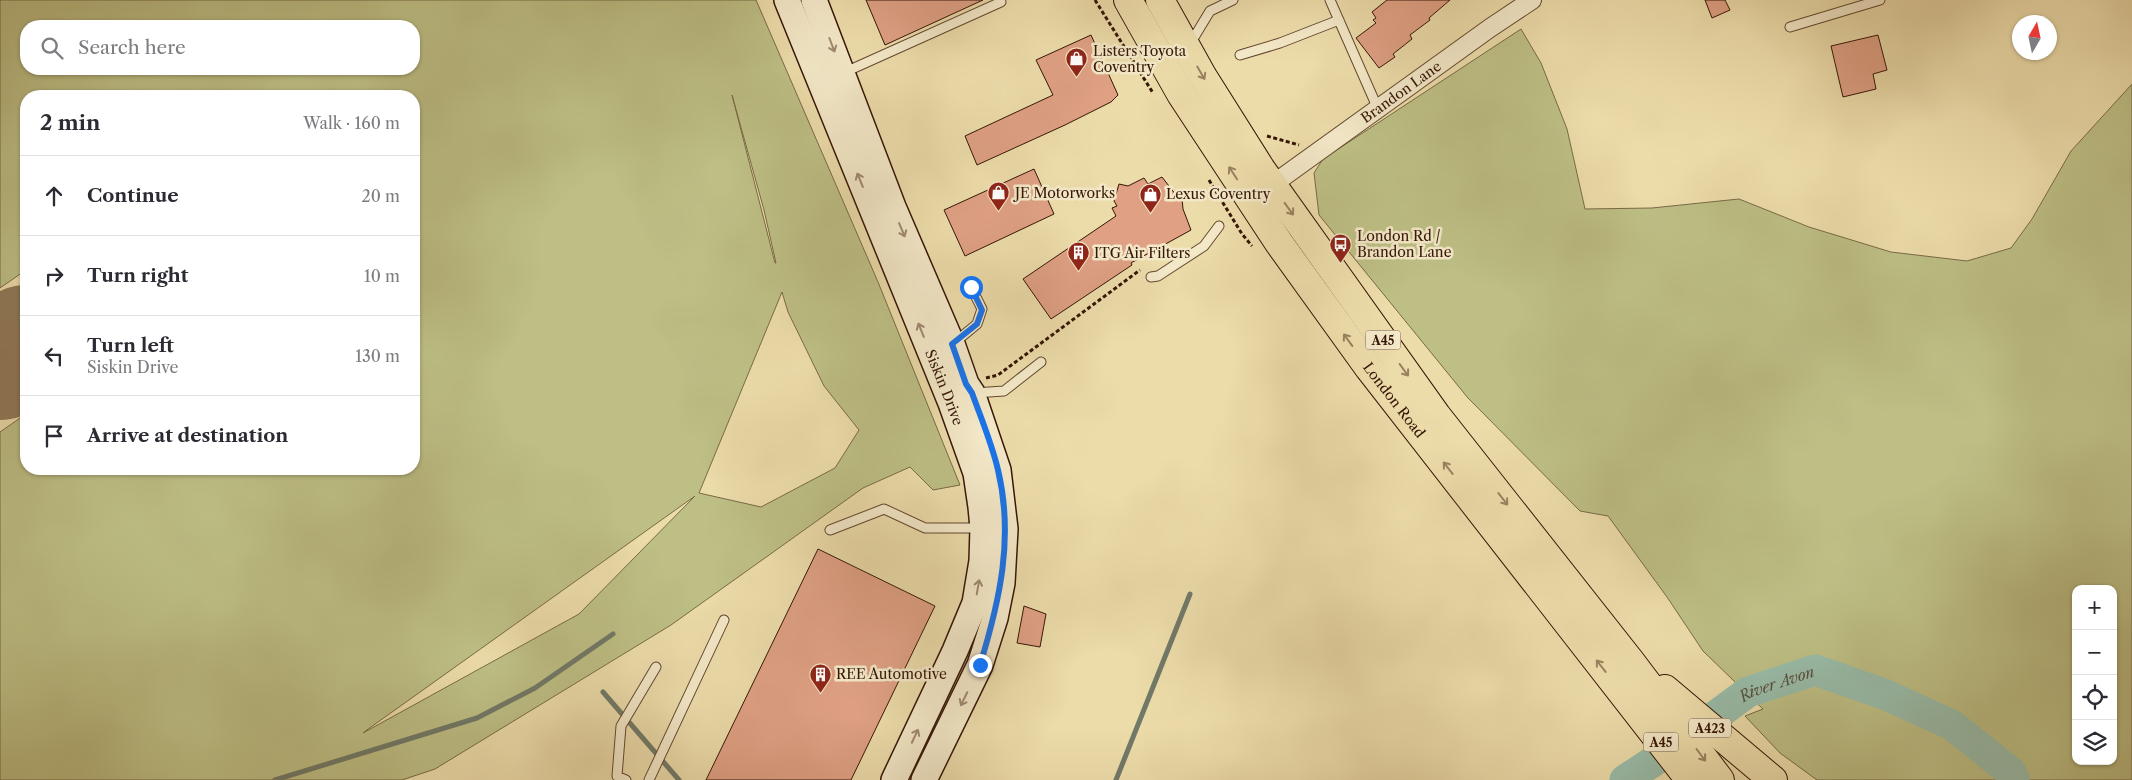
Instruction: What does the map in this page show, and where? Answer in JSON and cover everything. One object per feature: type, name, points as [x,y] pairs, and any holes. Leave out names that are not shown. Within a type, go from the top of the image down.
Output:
[{"type":"highway","name":"London Road","points":[[1128,0],[1181,94],[1290,259],[1369,368],[1720,780]]},
{"type":"highway","name":"London Road","points":[[1160,0],[1272,185],[1437,416],[1631,662]]},
{"type":"highway","name":"A423","points":[[1631,662],[1646,692],[1768,776]]},
{"type":"highway","name":"London Road","points":[[1646,692],[1690,780]]},
{"type":"street","name":"Siskin Drive","points":[[787,0],[962,395]]},
{"type":"street","name":"Siskin Drive","points":[[814,0],[893,207],[952,344],[976,473],[994,529],[1002,583],[980,665],[924,780]]},
{"type":"street","name":"Brandon Lane","points":[[1272,185],[1490,28],[1532,0]]},
{"type":"street","name":"Siskin Drive","points":[[894,780],[955,651],[975,603],[982,561],[994,529]]},
{"type":"lane","points":[[1208,0],[1210,11]]},
{"type":"lane","points":[[1188,49],[1210,11],[1233,0]]},
{"type":"lane","points":[[1330,0],[1378,109]]},
{"type":"lane","points":[[1790,27],[1880,0]]},
{"type":"lane","points":[[842,73],[1001,2]]},
{"type":"lane","points":[[1240,55],[1280,43],[1339,20]]},
{"type":"lane","points":[[1152,277],[1158,276],[1204,246],[1219,226]]},
{"type":"lane","points":[[952,344],[977,324],[982,310],[971,287]]},
{"type":"lane","points":[[962,395],[1004,391],[1041,362]]},
{"type":"lane","points":[[830,530],[884,509],[925,528],[994,529]]},
{"type":"lane","points":[[648,780],[724,620]]},
{"type":"lane","points":[[626,780],[617,776],[621,726],[656,666]]},
{"type":"path","points":[[1095,0],[1142,76]]},
{"type":"path","points":[[962,395],[998,375],[1142,268],[1152,277]]},
{"type":"green space","points":[[0,0],[756,0],[878,282],[960,485],[933,490],[910,467],[863,488],[671,625],[435,769],[402,780],[0,780],[0,432],[20,418],[20,475],[420,475],[420,90],[20,90],[20,274],[0,288]],"holes":[[[732,95],[764,210],[776,263],[775,263]],[[782,292],[788,312],[824,386],[859,430],[835,468],[761,507],[699,493]],[[695,496],[579,614],[363,733]]]},
{"type":"green space","points":[[1521,29],[1541,63],[1567,129],[1585,209],[1652,208],[1739,199],[1809,227],[1891,252],[1967,261],[2011,248],[2032,219],[2071,151],[2132,84],[2132,780],[1817,780],[1780,753],[1745,716],[1763,709],[1703,651],[1667,597],[1608,516],[1580,511],[1468,398],[1319,215],[1314,173],[1323,159]]},
{"type":"building","points":[[866,0],[983,0],[885,45]]},
{"type":"building","points":[[1387,0],[1450,0],[1429,18],[1430,20],[1410,35],[1412,39],[1393,54],[1395,57],[1379,68],[1356,38],[1376,23],[1373,20],[1376,18],[1372,12]]},
{"type":"building","points":[[1705,0],[1725,0],[1730,10],[1712,18]]},
{"type":"building","points":[[1091,35],[1118,95],[1111,102],[1065,125],[977,165],[965,136],[1053,95],[1036,60]]},
{"type":"building","points":[[1878,35],[1887,70],[1873,74],[1876,89],[1843,97],[1831,46]]},
{"type":"building","name":"JE Motorworks","points":[[1034,169],[1054,214],[965,256],[944,210]]},
{"type":"building","points":[[1162,177],[1176,195],[1182,198],[1183,209],[1191,230],[1131,263],[1132,265],[1051,319],[1023,279],[1116,216],[1112,208],[1117,206],[1114,201],[1119,184],[1128,186],[1144,178],[1148,184]]},
{"type":"building","name":"REE Automotive","points":[[818,549],[935,606],[851,780],[706,780]]},
{"type":"building","points":[[1024,606],[1046,614],[1040,647],[1017,643]]},
{"type":"waterway","points":[[1116,780],[1190,594]]},
{"type":"waterway","points":[[275,780],[477,718],[535,688],[613,634]]},
{"type":"waterway","name":"River Avon","points":[[1625,780],[1748,692],[1815,670],[1884,694],[1952,725],[2011,772],[2014,780]]},
{"type":"waterway","points":[[603,692],[679,780]]},
{"type":"runway","points":[[0,361],[20,348]]},
{"type":"place","name":"Listers Toyota Coventry","points":[[1077,78]]},
{"type":"place","name":"JE Motorworks","points":[[999,212]]},
{"type":"place","name":"Lexus Coventry","points":[[1150,213]]},
{"type":"place","name":"London Rd / Brandon Lane","points":[[1341,263]]},
{"type":"place","name":"ITG Air Filters","points":[[1078,272]]},
{"type":"place","name":"REE Automotive","points":[[820,693]]},
{"type":"route","points":[[971,287],[982,310],[977,324],[952,344],[966,384],[972,393],[998,470],[1006,529],[1002,583],[980,665]]}]
